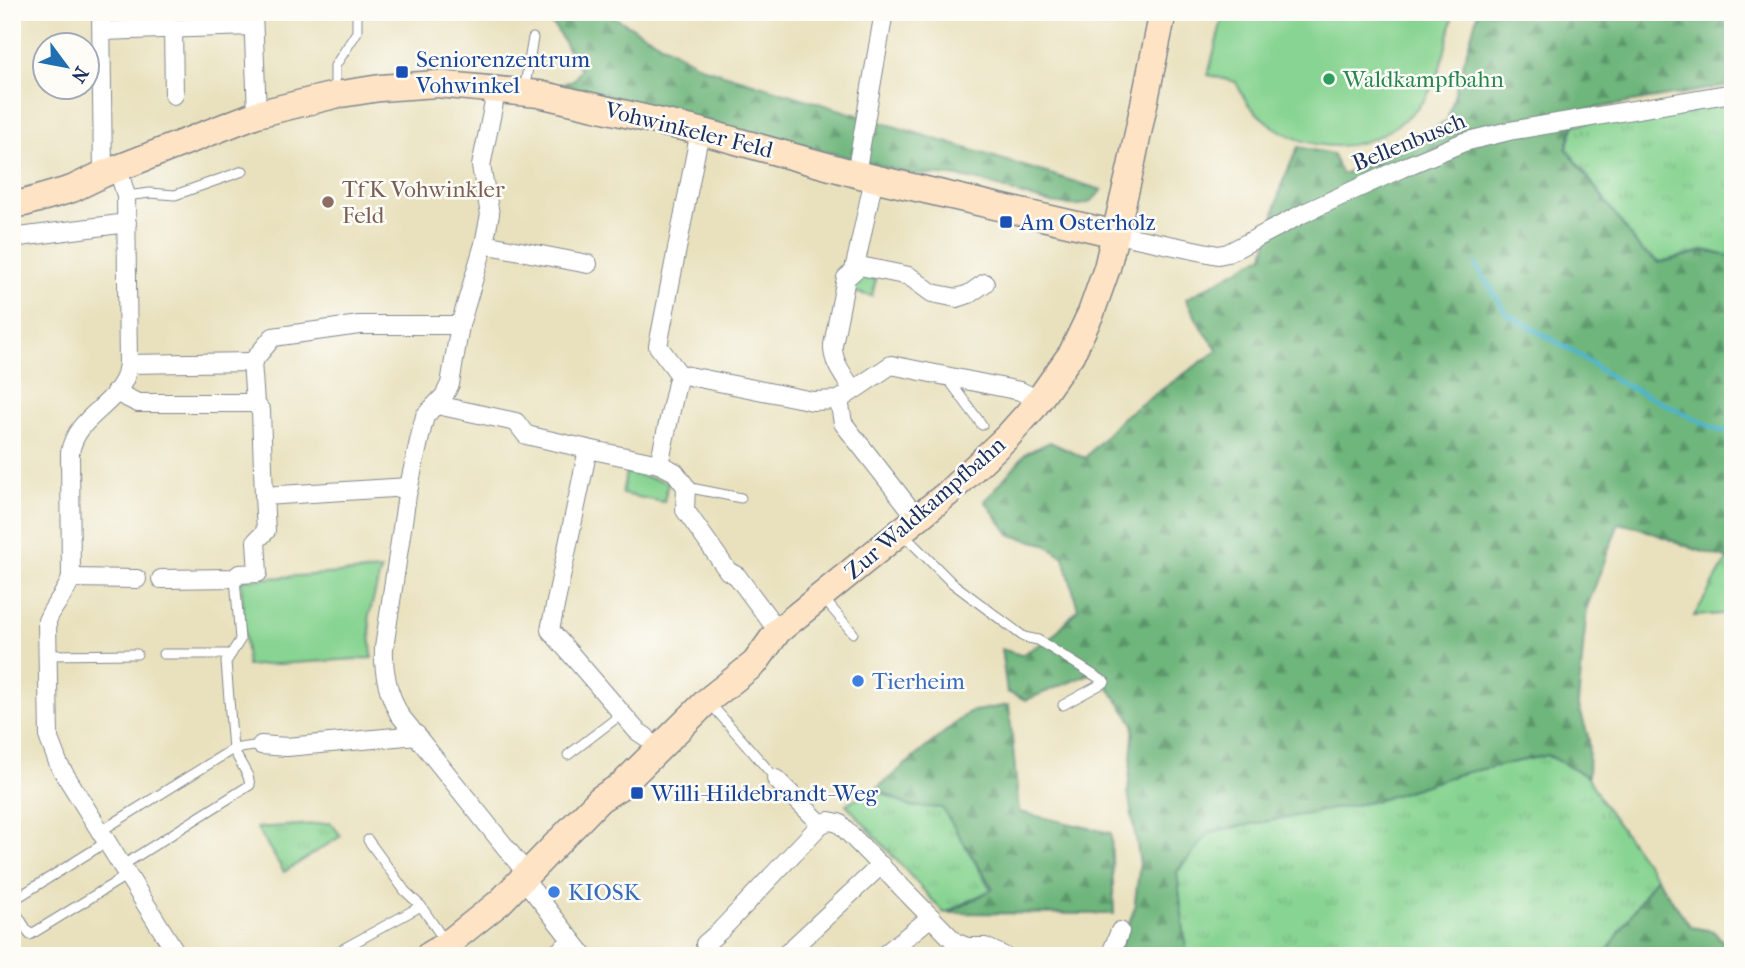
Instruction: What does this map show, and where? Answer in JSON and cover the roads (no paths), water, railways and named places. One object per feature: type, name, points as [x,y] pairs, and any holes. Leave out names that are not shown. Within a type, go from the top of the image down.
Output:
[{"type":"main road","name":"Zur Waldkampfbahn","points":[[437,950],[500,902],[600,799],[622,785],[707,701],[755,663],[779,631],[909,526],[992,452],[1039,400],[1072,353],[1091,313],[1116,234],[1163,12]]},
{"type":"main road","name":"Vohwinkeler Feld","points":[[12,204],[72,189],[257,114],[335,94],[438,84],[524,92],[701,131],[865,176],[1116,234]]},
{"type":"main road","name":"Zur Waldkampfbahn","points":[[600,799],[611,774],[646,737],[757,639],[779,631]]},
{"type":"street","points":[[102,12],[111,171],[126,196],[128,364],[124,380],[80,428],[73,439],[70,452],[71,578],[67,592],[47,621],[49,739],[59,765],[178,956]]},
{"type":"street","points":[[884,12],[855,265],[854,271],[846,278],[832,353],[846,395],[843,423],[909,526]]},
{"type":"street","points":[[102,31],[173,28],[253,19],[257,114]]},
{"type":"street","points":[[173,28],[174,95]]},
{"type":"street","points":[[497,88],[481,166],[490,214],[485,244],[460,325],[450,384],[437,405],[425,416],[409,487],[383,667],[388,691],[399,714],[417,734],[584,956]]},
{"type":"street","name":"Bellenbusch","points":[[1116,234],[1218,255],[1228,253],[1304,213],[1464,142],[1509,131],[1733,93]]},
{"type":"street","points":[[701,131],[658,345],[679,374],[813,401],[846,395],[891,365],[1020,391],[1039,400]]},
{"type":"street","points":[[12,238],[127,223]]},
{"type":"street","points":[[485,244],[588,264]]},
{"type":"street","points":[[855,265],[909,276],[932,293],[957,298],[969,294],[985,283]]},
{"type":"street","points":[[161,579],[235,578],[258,573],[256,541],[266,531],[261,411],[255,403],[251,362],[273,337],[359,325],[460,325]]},
{"type":"street","points":[[128,364],[251,362]]},
{"type":"street","points":[[659,464],[679,374]]},
{"type":"street","points":[[115,392],[138,402],[255,403]]},
{"type":"street","points":[[437,405],[516,422],[526,435],[659,464],[675,472],[686,487],[685,510],[728,571],[737,576],[779,631]]},
{"type":"street","points":[[588,449],[550,630],[637,731],[646,737]]},
{"type":"street","points":[[264,496],[409,487]]},
{"type":"street","points":[[71,578],[136,579]]},
{"type":"street","points":[[261,746],[287,747],[417,734]]},
{"type":"street","points":[[776,779],[821,824]]},
{"type":"street","points":[[705,944],[821,824],[829,821],[839,823],[954,942],[966,951],[985,947],[1004,956]]},
{"type":"street","points":[[784,956],[881,865]]},
{"type":"street","points":[[883,956],[931,917]]},
{"type":"street","points":[[1110,956],[1120,931]]},
{"type":"street","points":[[553,956],[572,941]]},
{"type":"lane","points":[[335,94],[335,66],[357,32],[357,12]]},
{"type":"lane","points":[[524,92],[533,38]]},
{"type":"lane","points":[[126,196],[150,193],[176,195],[243,171]]},
{"type":"lane","points":[[946,376],[982,425]]},
{"type":"lane","points":[[686,487],[741,498]]},
{"type":"lane","points":[[909,526],[951,582],[1024,637],[1038,640],[1105,682],[1063,705]]},
{"type":"lane","points":[[235,578],[240,640],[226,662],[233,749],[250,785],[30,935],[12,903],[104,836],[233,749],[261,746]]},
{"type":"lane","points":[[822,597],[853,633]]},
{"type":"lane","points":[[47,655],[137,654]]},
{"type":"lane","points":[[163,654],[231,654]]},
{"type":"lane","points":[[707,701],[776,779]]},
{"type":"lane","points":[[568,755],[623,713]]},
{"type":"lane","name":"Zur Waldkampfbahn","points":[[368,840],[405,891],[421,906],[437,950]]},
{"type":"lane","points":[[330,956],[421,906]]},
{"type":"waterway","points":[[1476,265],[1507,314],[1576,353],[1615,380],[1716,429],[1733,433]]},
{"type":"place","name":"Seniorenzentrum Vohwinkel","points":[[402,72]]},
{"type":"place","name":"Waldkampfbahn","points":[[1329,79]]},
{"type":"place","name":"TfK Vohwinkler Feld","points":[[328,202]]},
{"type":"place","name":"Am Osterholz","points":[[1006,222]]},
{"type":"place","name":"Tierheim","points":[[858,681]]},
{"type":"place","name":"Willi-Hildebrandt-Weg","points":[[637,793]]},
{"type":"place","name":"KIOSK","points":[[554,892]]}]
